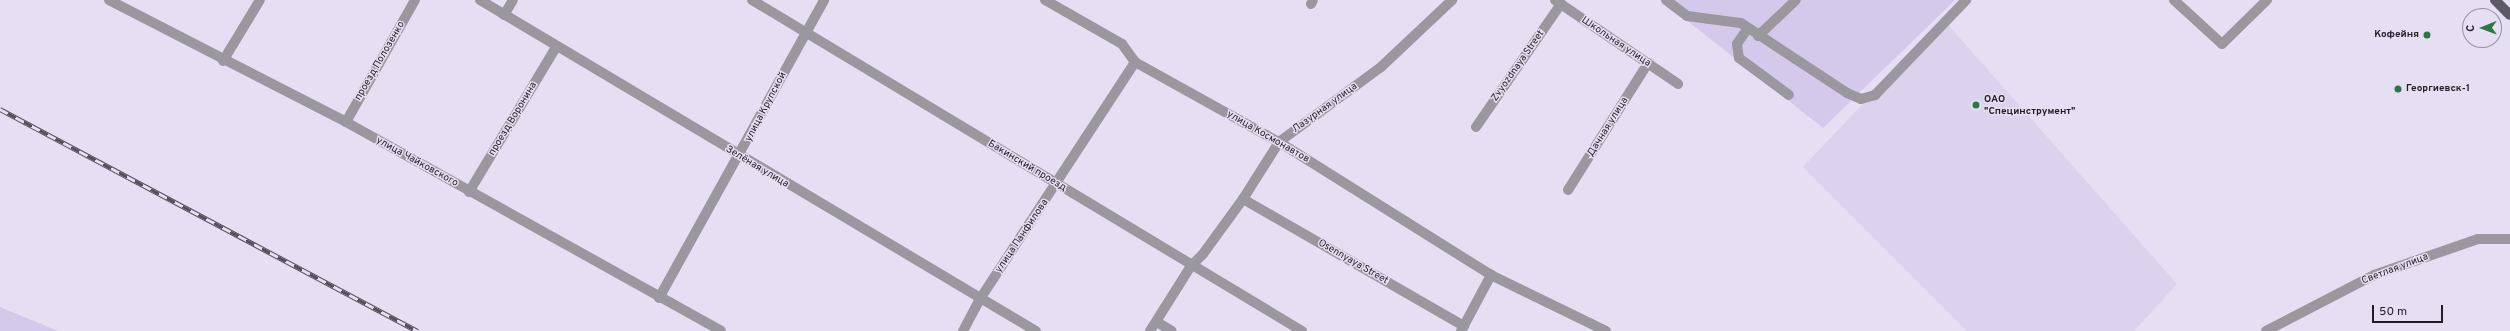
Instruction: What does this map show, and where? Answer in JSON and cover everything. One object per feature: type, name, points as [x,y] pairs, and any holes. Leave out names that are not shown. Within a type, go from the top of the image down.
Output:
[{"type":"main road","points":[[2495,0],[2510,15]]},
{"type":"street","name":"улица Чайковского","points":[[108,0],[223,61],[346,122],[469,192],[721,331]]},
{"type":"street","points":[[223,61],[260,0]]},
{"type":"street","name":"проезд Полозенко","points":[[346,122],[415,0]]},
{"type":"street","name":"Зелёная улица","points":[[480,0],[740,157],[1036,331]]},
{"type":"street","points":[[504,15],[514,0]]},
{"type":"street","name":"Бакинский проезд","points":[[752,0],[1191,266],[1302,331]]},
{"type":"street","name":"улица Крупской","points":[[660,298],[740,157],[824,0]]},
{"type":"street","name":"улица Космонавтов","points":[[1045,0],[1122,44],[1135,62],[1279,142],[1491,275],[1606,331]]},
{"type":"street","name":"Лазурная улица","points":[[1150,331],[1191,266],[1203,254],[1243,199],[1279,142],[1381,67],[1452,0]]},
{"type":"street","points":[[1666,0],[1687,16],[1741,23],[1758,36],[1847,94],[1862,99],[1875,95],[1966,0]]},
{"type":"street","points":[[1758,36],[1796,0]]},
{"type":"street","points":[[2174,0],[2222,44],[2267,0]]},
{"type":"street","name":"Школьная улица","points":[[1558,2],[1678,84]]},
{"type":"street","name":"Zvyozdnaya Street","points":[[1476,127],[1558,2]]},
{"type":"street","points":[[1748,28],[1737,44],[1739,58],[1789,95]]},
{"type":"street","name":"проезд Воронина","points":[[469,192],[556,47]]},
{"type":"street","name":"улица Панфилова","points":[[963,331],[980,299],[1057,184],[1135,62]]},
{"type":"street","name":"Дачная улица","points":[[1568,190],[1648,63]]},
{"type":"street","name":"Osennyaya Street","points":[[1243,199],[1462,328]]},
{"type":"street","name":"Светлая улица","points":[[2266,331],[2374,275],[2478,239],[2510,239]]},
{"type":"street","points":[[1462,328],[1491,275]]},
{"type":"street","points":[[1156,322],[1172,331]]},
{"type":"shaded area","points":[[1661,0],[1955,0],[1823,128]]},
{"type":"shaded area","points":[[1943,19],[2177,284],[2134,331],[1967,331],[1803,167]]},
{"type":"shaded area","points":[[0,307],[58,331],[0,331]]},
{"type":"railway","points":[[0,109],[418,331]]},
{"type":"place","name":"Кофейня","points":[[2427,35]]},
{"type":"place","name":"Георгиевск-1","points":[[2398,89]]},
{"type":"place","name":"ОАО \"Специнструмент\"","points":[[1976,105]]}]
